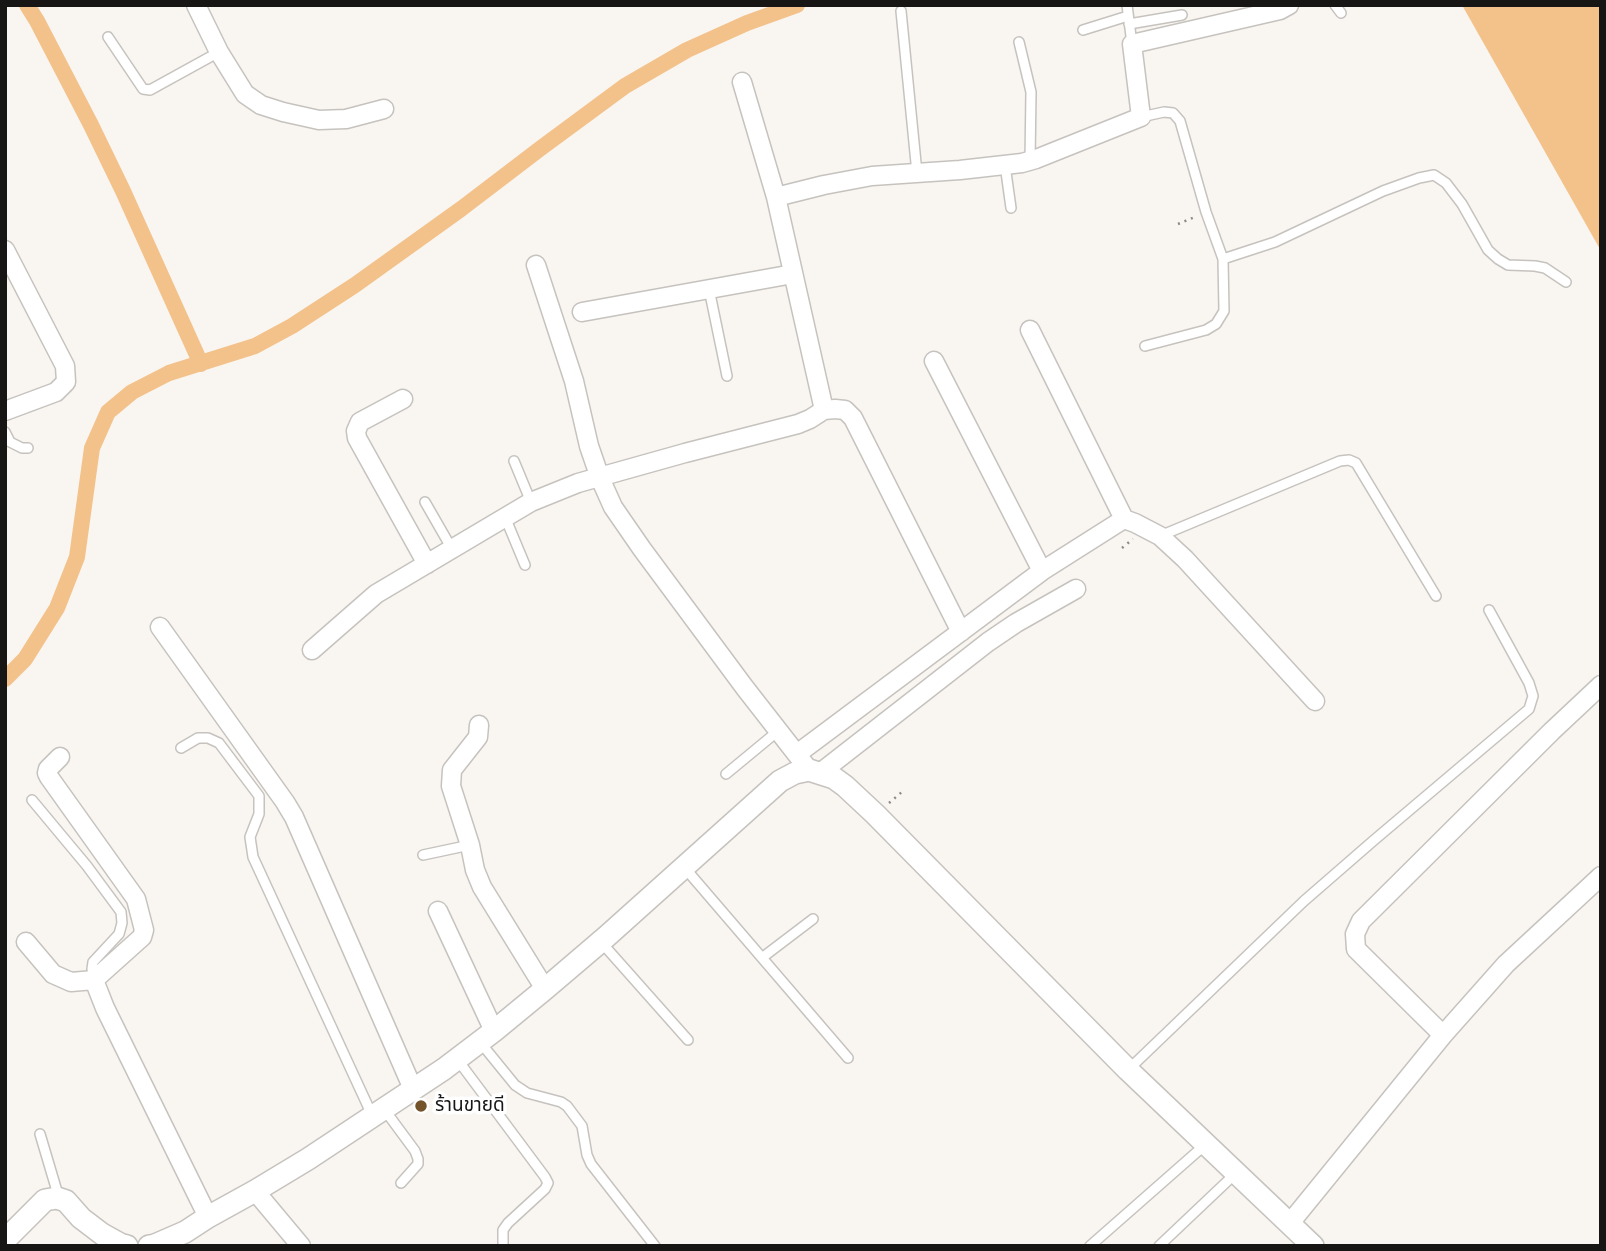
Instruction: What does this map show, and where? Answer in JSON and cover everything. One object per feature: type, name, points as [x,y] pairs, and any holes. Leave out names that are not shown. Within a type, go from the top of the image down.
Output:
[{"type":"street","points":[[195,5],[245,94],[261,104],[319,120],[346,119],[384,109]]},
{"type":"street","points":[[776,197],[872,176],[1030,161],[1141,117],[1132,44],[1280,10],[1289,5]]},
{"type":"street","points":[[742,82],[776,197],[824,410]]},
{"type":"street","points":[[5,250],[65,366],[66,382],[57,392],[5,411]]},
{"type":"street","points":[[536,265],[574,381],[589,446],[613,507],[778,731],[809,766],[834,778],[875,814],[1128,1070],[1313,1246]]},
{"type":"street","points":[[582,312],[793,274]]},
{"type":"street","points":[[1030,330],[1124,519],[1160,536],[1185,559],[1315,701]]},
{"type":"street","points":[[934,361],[1042,571]]},
{"type":"street","points":[[403,399],[360,422],[356,431],[357,438],[427,564]]},
{"type":"street","points":[[313,650],[376,594],[531,502],[578,483],[798,424],[824,410],[845,410],[853,418],[961,632]]},
{"type":"street","points":[[809,766],[961,632],[1042,571],[1124,519]]},
{"type":"street","points":[[149,1246],[185,1232],[255,1191],[457,1059],[601,942],[780,781],[809,766],[1016,623],[1076,589]]},
{"type":"street","points":[[160,627],[294,817],[413,1089]]},
{"type":"street","points":[[1443,1035],[1356,948],[1355,934],[1361,921],[1601,685]]},
{"type":"street","points":[[479,725],[478,737],[452,770],[451,786],[482,887],[545,989]]},
{"type":"street","points":[[26,942],[53,974],[71,982],[94,980],[142,937],[144,930],[136,899],[47,773],[60,757]]},
{"type":"street","points":[[1290,1223],[1443,1035],[1514,956],[1601,876]]},
{"type":"street","points":[[438,911],[487,1036]]},
{"type":"street","points":[[94,980],[111,1021],[208,1217]]},
{"type":"street","points":[[255,1191],[301,1246]]},
{"type":"street","points":[[5,1240],[45,1200],[59,1198],[66,1201],[81,1218],[102,1234],[127,1246]]},
{"type":"street","points":[[81,1218],[97,1246]]},
{"type":"lane","points":[[1127,5],[1132,44]]},
{"type":"lane","points":[[901,11],[917,173]]},
{"type":"lane","points":[[1083,30],[1128,20],[1182,15]]},
{"type":"lane","points":[[108,37],[143,89],[150,90],[219,52]]},
{"type":"lane","points":[[1019,42],[1031,92],[1030,161]]},
{"type":"lane","points":[[1141,117],[1164,112],[1173,113],[1180,121],[1206,212],[1223,259],[1224,311],[1216,324],[1206,330],[1145,346]]},
{"type":"lane","points":[[1005,165],[1011,208]]},
{"type":"lane","points":[[1223,259],[1275,242],[1383,191],[1433,175],[1446,183],[1462,204],[1488,250],[1498,259],[1508,265],[1535,265],[1545,268],[1566,282]]},
{"type":"lane","points":[[709,289],[727,376]]},
{"type":"lane","points":[[5,432],[10,442],[28,448]]},
{"type":"lane","points":[[1160,536],[1340,461],[1349,460],[1356,464],[1436,596]]},
{"type":"lane","points":[[514,461],[531,502]]},
{"type":"lane","points":[[425,502],[452,550]]},
{"type":"lane","points":[[505,517],[525,565]]},
{"type":"lane","points":[[1128,1070],[1304,901],[1529,709],[1533,696],[1530,683],[1489,610]]},
{"type":"lane","points":[[726,774],[778,731]]},
{"type":"lane","points":[[181,748],[198,738],[208,738],[219,743],[259,796],[259,814],[250,837],[253,857],[378,1113],[415,1151],[418,1164],[401,1183]]},
{"type":"lane","points":[[32,800],[121,912],[119,934],[93,962],[94,980]]},
{"type":"lane","points":[[423,855],[471,845]]},
{"type":"lane","points":[[684,867],[848,1058]]},
{"type":"lane","points":[[763,957],[813,919]]},
{"type":"lane","points":[[601,942],[688,1040]]},
{"type":"lane","points":[[487,1036],[515,1085],[527,1093],[568,1106],[582,1126],[591,1164],[655,1246]]},
{"type":"lane","points":[[457,1059],[548,1183],[503,1230],[503,1246]]},
{"type":"lane","points":[[40,1134],[59,1198]]},
{"type":"lane","points":[[1090,1246],[1206,1144]]},
{"type":"lane","points":[[1158,1246],[1236,1172]]},
{"type":"path","points":[[1178,224],[1206,212]]},
{"type":"shaded area","points":[[1462,5],[1601,5],[1601,251]]},
{"type":"waterway","points":[[27,5],[123,191],[201,364]]},
{"type":"waterway","points":[[5,679],[25,659],[57,608],[77,557],[92,448],[108,412],[132,392],[169,373],[255,346],[292,326],[355,285],[461,209],[625,86],[687,50],[747,23],[797,5]]},
{"type":"place","name":"ร้านขายดี","points":[[421,1106]]}]
